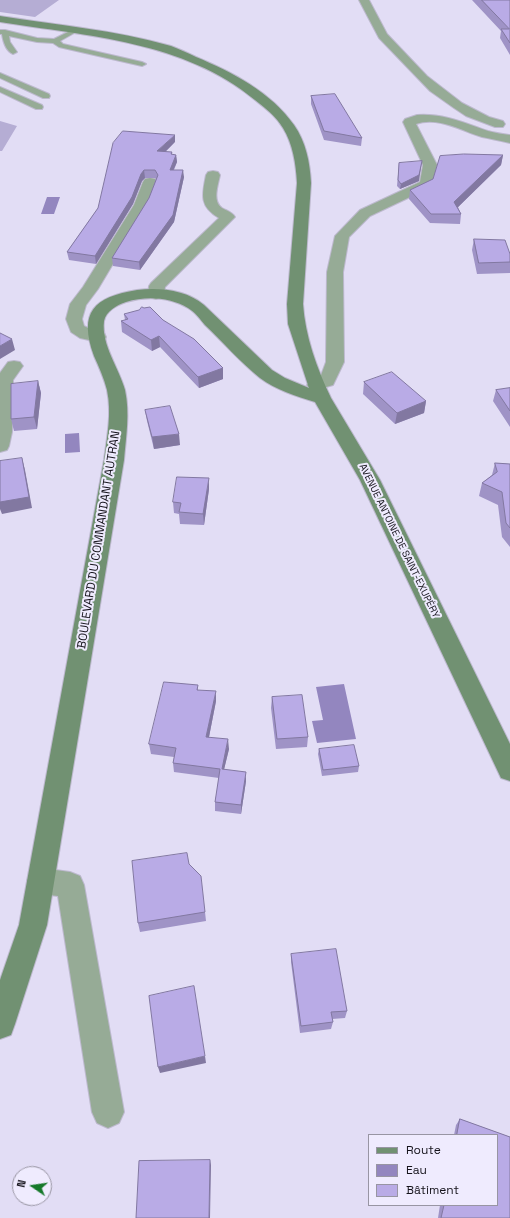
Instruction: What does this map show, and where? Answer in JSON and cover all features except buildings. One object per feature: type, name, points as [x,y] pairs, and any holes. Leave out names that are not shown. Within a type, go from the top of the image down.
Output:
[{"type":"main road","name":"AVENUE ANTOINE DE SAINT-EXUPÉRY","points":[[0,19],[125,39],[168,49],[215,69],[243,84],[277,112],[289,127],[297,144],[303,164],[304,183],[296,271],[296,324],[319,391],[370,480],[510,770]]},
{"type":"main road","name":"BOULEVARD DU COMMANDANT AUTRAN","points":[[0,1024],[33,925],[114,453],[118,420],[117,397],[98,337],[96,320],[107,306],[119,299],[135,295],[156,294],[176,296],[192,303],[266,374],[294,389],[319,391]]},
{"type":"street","points":[[364,0],[383,35],[423,80],[438,93],[460,108],[480,118],[510,127]]},
{"type":"street","points":[[319,391],[327,381],[335,362],[334,272],[342,236],[365,213],[426,184],[430,165],[409,122],[416,118],[441,120],[510,139]]},
{"type":"street","points":[[156,294],[157,286],[228,217],[214,209],[209,196],[213,175]]},
{"type":"street","points":[[98,337],[86,334],[77,329],[74,319],[78,304],[90,288],[141,205],[150,182]]},
{"type":"street","points":[[0,446],[3,432],[4,380],[14,366]]},
{"type":"street","points":[[41,881],[70,885],[108,1112]]},
{"type":"lane","points":[[55,42],[74,30]]},
{"type":"lane","points":[[2,32],[37,40],[55,42],[61,46],[142,64]]},
{"type":"lane","points":[[2,32],[13,52]]},
{"type":"lane","points":[[0,75],[46,96]]},
{"type":"lane","points":[[0,89],[39,107]]},
{"type":"shaded area","points":[[0,0],[59,0],[35,17],[0,12]]},
{"type":"shaded area","points":[[0,121],[17,126],[2,151],[0,151]]},
{"type":"water","points":[[47,197],[60,197],[54,214],[41,214]]},
{"type":"water","points":[[79,433],[80,452],[65,453],[65,434]]},
{"type":"water","points":[[344,684],[356,739],[317,743],[312,721],[323,720],[316,687]]}]
